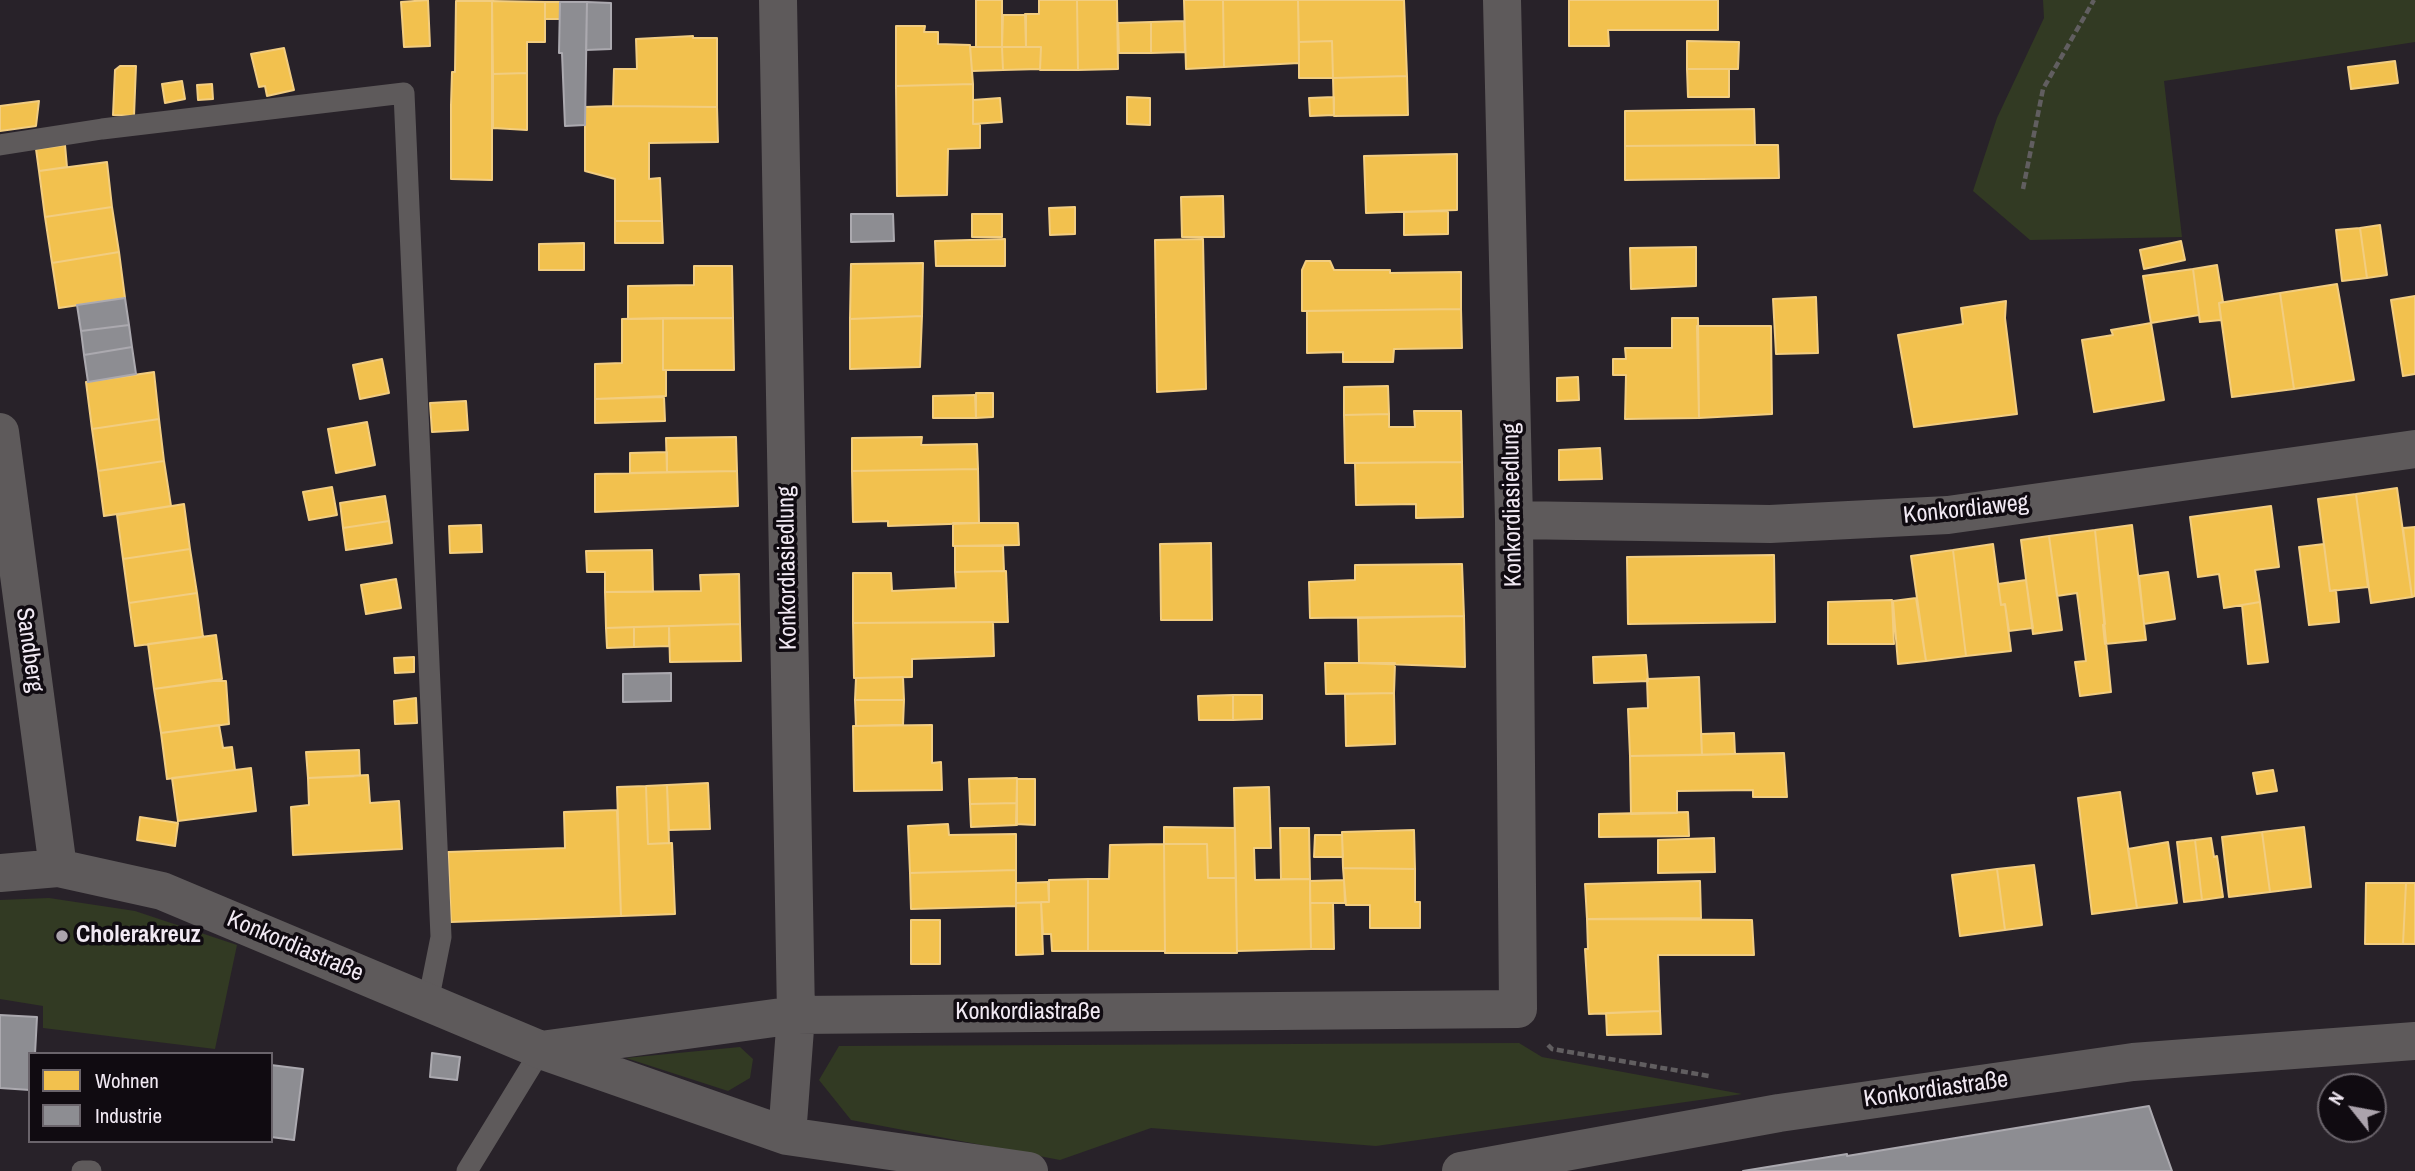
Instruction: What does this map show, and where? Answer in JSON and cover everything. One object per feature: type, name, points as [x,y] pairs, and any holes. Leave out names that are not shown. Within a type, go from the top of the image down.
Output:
[{"type":"street","name":"Konkordiasiedlung","points":[[778,0],[796,1015],[787,1136]]},
{"type":"street","name":"Konkordiasiedlung","points":[[1502,0],[1514,520],[1518,1009]]},
{"type":"street","name":"Sandberg","points":[[0,432],[58,868]]},
{"type":"street","name":"Konkordiaweg","points":[[1514,520],[1770,524],[1948,515],[2415,449]]},
{"type":"street","name":"Konkordiastraße","points":[[0,873],[58,868],[162,891],[541,1050],[787,1136],[1029,1171]]},
{"type":"street","name":"Konkordiastraße","points":[[541,1050],[796,1015],[1518,1009]]},
{"type":"street","name":"Konkordiastraße","points":[[1461,1171],[1779,1113],[2133,1062],[2415,1041]]},
{"type":"lane","points":[[0,145],[404,93],[442,937],[428,1003]]},
{"type":"lane","points":[[467,1171],[541,1050]]},
{"type":"lane","points":[[82,1171],[91,1171]]},
{"type":"path","points":[[2023,189],[2043,89],[2094,0]]},
{"type":"path","points":[[1518,1009],[1552,1049],[1721,1078]]},
{"type":"green space","points":[[2043,0],[2415,0],[2415,42],[2164,81],[2182,237],[2030,240],[1973,191],[1997,118],[2044,18]]},
{"type":"green space","points":[[49,898],[135,911],[237,945],[215,1049],[43,1028],[43,1006],[0,999],[0,900]]},
{"type":"green space","points":[[1519,1043],[1542,1057],[1742,1094],[1376,1146],[1151,1128],[1060,1160],[851,1120],[819,1080],[839,1046]]},
{"type":"green space","points":[[740,1047],[753,1059],[750,1078],[728,1091],[626,1058]]},
{"type":"building: Wohnen","points":[[428,0],[430,46],[404,47],[401,2]]},
{"type":"building: Wohnen","points":[[976,0],[1002,0],[1002,47],[976,47]]},
{"type":"building: Wohnen","points":[[1039,0],[1077,0],[1078,70],[1040,70],[1041,47],[1026,47],[1025,14],[1039,14]]},
{"type":"building: Wohnen","points":[[1077,0],[1117,0],[1118,69],[1078,70]]},
{"type":"building: Wohnen","points":[[1184,0],[1223,0],[1224,67],[1186,69]]},
{"type":"building: Wohnen","points":[[1223,0],[1298,0],[1299,63],[1224,67]]},
{"type":"building: Wohnen","points":[[1298,0],[1404,0],[1407,76],[1333,78],[1332,41],[1299,42]]},
{"type":"building: Wohnen","points":[[1569,0],[1718,0],[1718,30],[1608,30],[1609,46],[1569,46]]},
{"type":"building: Wohnen","points":[[456,1],[492,1],[492,180],[451,179]]},
{"type":"building: Wohnen","points":[[492,1],[545,2],[545,42],[527,42],[527,73],[493,74]]},
{"type":"building: Wohnen","points":[[545,2],[560,2],[560,19],[545,19]]},
{"type":"building: Wohnen","points":[[1003,15],[1026,15],[1026,47],[1002,47]]},
{"type":"building: Wohnen","points":[[1184,21],[1185,52],[1151,53],[1151,22]]},
{"type":"building: Wohnen","points":[[1151,22],[1151,53],[1119,53],[1118,23]]},
{"type":"building: Wohnen","points":[[896,26],[925,26],[924,32],[938,32],[938,44],[970,45],[973,84],[896,86]]},
{"type":"building: Wohnen","points":[[693,36],[717,38],[717,107],[613,106],[614,69],[637,69],[636,39]]},
{"type":"building: Wohnen","points":[[1332,41],[1333,78],[1299,78],[1299,42]]},
{"type":"building: Wohnen","points":[[1687,41],[1739,42],[1738,69],[1687,69]]},
{"type":"building: Wohnen","points":[[970,47],[1002,47],[1003,70],[972,71]]},
{"type":"building: Wohnen","points":[[1002,47],[1041,47],[1040,69],[1003,70]]},
{"type":"building: Wohnen","points":[[284,48],[294,90],[267,96],[265,86],[259,87],[251,54]]},
{"type":"building: Wohnen","points":[[2395,61],[2398,83],[2351,89],[2348,67]]},
{"type":"building: Wohnen","points":[[120,66],[136,66],[134,116],[113,115],[115,70]]},
{"type":"building: Wohnen","points":[[1687,69],[1729,69],[1729,97],[1688,97]]},
{"type":"building: Wohnen","points":[[527,73],[527,130],[493,128],[493,74]]},
{"type":"building: Wohnen","points":[[1407,76],[1408,115],[1334,116],[1333,78]]},
{"type":"building: Wohnen","points":[[182,81],[185,99],[165,103],[162,84]]},
{"type":"building: Wohnen","points":[[212,84],[213,99],[198,100],[197,85]]},
{"type":"building: Wohnen","points":[[973,84],[973,124],[980,124],[980,148],[948,149],[947,195],[897,196],[896,86]]},
{"type":"building: Wohnen","points":[[1127,97],[1150,98],[1150,125],[1127,124]]},
{"type":"building: Wohnen","points":[[1334,97],[1334,115],[1310,116],[1309,98]]},
{"type":"building: Wohnen","points":[[1000,98],[1002,122],[973,124],[973,100]]},
{"type":"building: Wohnen","points":[[39,101],[36,126],[0,131],[0,106]]},
{"type":"building: Wohnen","points":[[585,107],[717,107],[718,142],[649,143],[649,179],[660,178],[662,221],[615,221],[615,179],[585,171]]},
{"type":"building: Wohnen","points":[[1754,109],[1755,145],[1625,146],[1625,111]]},
{"type":"building: Wohnen","points":[[65,145],[67,167],[39,171],[36,149]]},
{"type":"building: Wohnen","points":[[1778,145],[1779,178],[1625,180],[1625,146]]},
{"type":"building: Wohnen","points":[[1457,154],[1457,210],[1366,213],[1364,156]]},
{"type":"building: Wohnen","points":[[107,162],[112,207],[45,217],[39,171]]},
{"type":"building: Wohnen","points":[[1223,196],[1224,237],[1182,237],[1181,197]]},
{"type":"building: Wohnen","points":[[112,207],[119,252],[52,263],[45,217]]},
{"type":"building: Wohnen","points":[[1075,207],[1075,234],[1050,235],[1049,208]]},
{"type":"building: Wohnen","points":[[1448,211],[1448,234],[1404,235],[1404,212]]},
{"type":"building: Wohnen","points":[[972,214],[1002,214],[1002,237],[972,237]]},
{"type":"building: Wohnen","points":[[615,221],[662,221],[663,243],[615,243]]},
{"type":"building: Wohnen","points":[[2380,225],[2387,275],[2367,278],[2360,228]]},
{"type":"building: Wohnen","points":[[2360,228],[2367,278],[2342,281],[2336,230]]},
{"type":"building: Wohnen","points":[[1005,239],[1005,266],[936,266],[935,241]]},
{"type":"building: Wohnen","points":[[1203,239],[1206,389],[1157,392],[1155,240]]},
{"type":"building: Wohnen","points":[[2181,241],[2185,260],[2144,269],[2140,250]]},
{"type":"building: Wohnen","points":[[584,243],[584,270],[539,270],[539,244]]},
{"type":"building: Wohnen","points":[[1696,247],[1696,286],[1631,289],[1630,248]]},
{"type":"building: Wohnen","points":[[119,252],[125,298],[59,308],[52,263]]},
{"type":"building: Wohnen","points":[[1306,261],[1330,261],[1334,270],[1390,270],[1390,273],[1461,272],[1461,309],[1302,311],[1302,270]]},
{"type":"building: Wohnen","points":[[923,263],[922,316],[850,319],[851,264]]},
{"type":"building: Wohnen","points":[[2217,265],[2223,302],[2219,303],[2221,320],[2200,322],[2193,269]]},
{"type":"building: Wohnen","points":[[694,266],[732,266],[733,318],[628,319],[628,286],[694,285]]},
{"type":"building: Wohnen","points":[[2193,269],[2199,315],[2151,323],[2143,276]]},
{"type":"building: Wohnen","points":[[2337,284],[2354,380],[2294,389],[2280,293]]},
{"type":"building: Wohnen","points":[[2280,293],[2294,389],[2232,397],[2219,303]]},
{"type":"building: Wohnen","points":[[2415,296],[2415,374],[2403,376],[2391,300]]},
{"type":"building: Wohnen","points":[[1816,297],[1818,353],[1776,354],[1773,299]]},
{"type":"building: Wohnen","points":[[2006,301],[2005,318],[2017,414],[1914,427],[1898,335],[1963,324],[1961,308]]},
{"type":"building: Wohnen","points":[[1461,309],[1462,348],[1394,349],[1393,362],[1343,362],[1343,352],[1307,353],[1307,311]]},
{"type":"building: Wohnen","points":[[922,316],[920,367],[850,369],[850,319]]},
{"type":"building: Wohnen","points":[[663,318],[733,318],[734,370],[663,370]]},
{"type":"building: Wohnen","points":[[663,318],[666,396],[595,399],[595,364],[622,363],[622,319]]},
{"type":"building: Wohnen","points":[[1672,318],[1698,318],[1699,418],[1625,419],[1626,375],[1613,375],[1613,359],[1626,359],[1625,348],[1672,348]]},
{"type":"building: Wohnen","points":[[2151,323],[2164,400],[2094,412],[2082,340],[2113,335],[2111,330]]},
{"type":"building: Wohnen","points":[[1697,326],[1771,326],[1772,414],[1699,418]]},
{"type":"building: Wohnen","points":[[382,359],[389,393],[360,399],[353,365]]},
{"type":"building: Wohnen","points":[[154,372],[159,419],[92,429],[86,382]]},
{"type":"building: Wohnen","points":[[1578,377],[1579,400],[1557,401],[1557,378]]},
{"type":"building: Wohnen","points":[[1388,386],[1389,414],[1344,415],[1344,387]]},
{"type":"building: Wohnen","points":[[976,393],[993,393],[993,417],[976,418]]},
{"type":"building: Wohnen","points":[[975,395],[976,418],[933,418],[933,396]]},
{"type":"building: Wohnen","points":[[664,397],[665,421],[595,423],[595,399]]},
{"type":"building: Wohnen","points":[[466,401],[468,430],[432,432],[430,403]]},
{"type":"building: Wohnen","points":[[1414,411],[1461,411],[1462,462],[1345,463],[1344,415],[1389,414],[1389,427],[1415,427]]},
{"type":"building: Wohnen","points":[[159,419],[164,461],[98,471],[92,429]]},
{"type":"building: Wohnen","points":[[367,422],[375,465],[336,473],[328,429]]},
{"type":"building: Wohnen","points":[[736,437],[737,471],[667,472],[666,438]]},
{"type":"building: Wohnen","points":[[922,437],[921,445],[977,444],[978,469],[852,471],[852,438]]},
{"type":"building: Wohnen","points":[[1600,448],[1602,479],[1559,480],[1559,450]]},
{"type":"building: Wohnen","points":[[667,452],[667,472],[630,473],[630,453]]},
{"type":"building: Wohnen","points":[[164,461],[171,506],[104,516],[98,471]]},
{"type":"building: Wohnen","points":[[1462,462],[1463,517],[1416,518],[1416,504],[1356,505],[1355,463]]},
{"type":"building: Wohnen","points":[[978,469],[979,523],[888,526],[888,521],[853,522],[852,471]]},
{"type":"building: Wohnen","points":[[737,471],[738,506],[595,512],[595,474]]},
{"type":"building: Wohnen","points":[[332,487],[337,515],[309,520],[303,492]]},
{"type":"building: Wohnen","points":[[2397,488],[2412,597],[2371,603],[2356,494]]},
{"type":"building: Wohnen","points":[[2356,494],[2368,587],[2330,591],[2318,499]]},
{"type":"building: Wohnen","points":[[385,496],[389,521],[343,528],[340,503]]},
{"type":"building: Wohnen","points":[[184,504],[190,549],[123,559],[117,515]]},
{"type":"building: Wohnen","points":[[2271,506],[2279,567],[2255,570],[2260,602],[2224,608],[2219,574],[2198,577],[2190,517]]},
{"type":"building: Wohnen","points":[[389,521],[392,543],[346,550],[343,528]]},
{"type":"building: Wohnen","points":[[953,523],[1018,523],[1019,545],[953,546]]},
{"type":"building: Wohnen","points":[[481,525],[482,552],[450,553],[449,526]]},
{"type":"building: Wohnen","points":[[2132,525],[2146,640],[2105,644],[2095,530]]},
{"type":"building: Wohnen","points":[[2415,527],[2415,596],[2412,597],[2403,528]]},
{"type":"building: Wohnen","points":[[2095,530],[2111,692],[2080,696],[2075,662],[2086,661],[2077,593],[2057,596],[2049,536]]},
{"type":"building: Wohnen","points":[[2049,536],[2062,630],[2033,634],[2021,540]]},
{"type":"building: Wohnen","points":[[1211,543],[1212,620],[1161,620],[1160,544]]},
{"type":"building: Wohnen","points":[[1993,544],[2001,605],[2005,604],[2011,651],[1966,656],[1953,550]]},
{"type":"building: Wohnen","points":[[2324,544],[2330,591],[2336,590],[2339,622],[2309,625],[2299,547]]},
{"type":"building: Wohnen","points":[[955,546],[1003,546],[1004,571],[955,572]]},
{"type":"building: Wohnen","points":[[190,549],[197,593],[129,603],[123,559]]},
{"type":"building: Wohnen","points":[[652,550],[653,592],[605,592],[605,572],[587,572],[586,551]]},
{"type":"building: Wohnen","points":[[1953,550],[1966,656],[1926,661],[1911,556]]},
{"type":"building: Wohnen","points":[[1774,555],[1775,622],[1628,624],[1627,557]]},
{"type":"building: Wohnen","points":[[1462,564],[1464,616],[1310,618],[1309,582],[1355,580],[1355,565]]},
{"type":"building: Wohnen","points":[[1006,571],[1008,622],[853,623],[853,573],[891,573],[892,591],[956,588],[955,572]]},
{"type":"building: Wohnen","points":[[2168,572],[2175,619],[2144,624],[2139,576]]},
{"type":"building: Wohnen","points":[[739,574],[740,624],[606,628],[605,592],[701,591],[700,575]]},
{"type":"building: Wohnen","points":[[396,579],[401,608],[366,614],[361,585]]},
{"type":"building: Wohnen","points":[[2026,580],[2033,628],[2009,631],[2005,604],[2001,605],[1998,584]]},
{"type":"building: Wohnen","points":[[197,593],[203,637],[135,646],[129,603]]},
{"type":"building: Wohnen","points":[[1916,598],[1926,661],[1898,664],[1893,601]]},
{"type":"building: Wohnen","points":[[1892,600],[1894,644],[1828,644],[1828,602]]},
{"type":"building: Wohnen","points":[[2260,602],[2268,662],[2248,664],[2242,605]]},
{"type":"building: Wohnen","points":[[1464,616],[1465,667],[1359,663],[1358,618]]},
{"type":"building: Wohnen","points":[[993,622],[994,656],[912,659],[912,677],[854,678],[853,623]]},
{"type":"building: Wohnen","points":[[740,624],[741,661],[670,662],[669,626]]},
{"type":"building: Wohnen","points":[[669,626],[669,646],[634,647],[634,627]]},
{"type":"building: Wohnen","points":[[634,627],[634,647],[607,648],[606,628]]},
{"type":"building: Wohnen","points":[[216,635],[222,679],[154,689],[148,644]]},
{"type":"building: Wohnen","points":[[1646,655],[1648,681],[1594,683],[1593,657]]},
{"type":"building: Wohnen","points":[[414,657],[414,672],[395,673],[394,658]]},
{"type":"building: Wohnen","points":[[1325,663],[1395,663],[1394,693],[1326,694]]},
{"type":"building: Wohnen","points":[[903,677],[904,700],[855,700],[856,678]]},
{"type":"building: Wohnen","points":[[1699,677],[1702,755],[1630,756],[1628,709],[1648,708],[1647,679]]},
{"type":"building: Wohnen","points":[[226,681],[229,724],[161,733],[154,689]]},
{"type":"building: Wohnen","points":[[1394,693],[1395,744],[1346,746],[1345,694]]},
{"type":"building: Wohnen","points":[[1233,695],[1262,695],[1262,719],[1233,720]]},
{"type":"building: Wohnen","points":[[1233,695],[1233,720],[1199,720],[1198,696]]},
{"type":"building: Wohnen","points":[[416,698],[417,723],[395,724],[394,701]]},
{"type":"building: Wohnen","points":[[855,700],[904,700],[903,725],[856,726]]},
{"type":"building: Wohnen","points":[[219,725],[223,748],[232,747],[235,770],[167,779],[161,733]]},
{"type":"building: Wohnen","points":[[932,725],[932,763],[941,762],[942,790],[854,791],[853,726]]},
{"type":"building: Wohnen","points":[[1734,733],[1735,754],[1702,755],[1701,734]]},
{"type":"building: Wohnen","points":[[359,750],[360,776],[308,778],[306,752]]},
{"type":"building: Wohnen","points":[[1784,753],[1787,797],[1753,797],[1753,790],[1677,791],[1677,813],[1631,814],[1630,756]]},
{"type":"building: Wohnen","points":[[251,768],[256,811],[178,821],[172,778]]},
{"type":"building: Wohnen","points":[[2273,770],[2277,791],[2257,794],[2253,773]]},
{"type":"building: Wohnen","points":[[368,775],[370,803],[399,801],[402,849],[293,855],[291,807],[309,805],[308,778]]},
{"type":"building: Wohnen","points":[[1017,778],[1017,803],[970,804],[969,779]]},
{"type":"building: Wohnen","points":[[1017,779],[1035,779],[1035,825],[1016,824]]},
{"type":"building: Wohnen","points":[[708,783],[710,829],[669,830],[667,785]]},
{"type":"building: Wohnen","points":[[667,785],[669,843],[648,844],[646,786]]},
{"type":"building: Wohnen","points":[[646,786],[648,844],[672,843],[675,914],[621,916],[617,787]]},
{"type":"building: Wohnen","points":[[1269,787],[1271,848],[1254,848],[1255,880],[1310,879],[1311,949],[1237,951],[1234,788]]},
{"type":"building: Wohnen","points":[[2120,792],[2137,908],[2092,914],[2078,798]]},
{"type":"building: Wohnen","points":[[1017,803],[1017,825],[971,827],[970,804]]},
{"type":"building: Wohnen","points":[[617,810],[621,916],[451,922],[448,852],[565,848],[564,812]]},
{"type":"building: Wohnen","points":[[1688,812],[1689,836],[1599,837],[1599,814]]},
{"type":"building: Wohnen","points":[[140,817],[178,823],[175,846],[137,840]]},
{"type":"building: Wohnen","points":[[948,824],[949,835],[1016,834],[1016,870],[910,873],[908,826]]},
{"type":"building: Wohnen","points":[[1164,827],[1235,828],[1236,878],[1208,878],[1207,844],[1164,844]]},
{"type":"building: Wohnen","points":[[2304,827],[2311,887],[2270,892],[2262,832]]},
{"type":"building: Wohnen","points":[[1280,828],[1309,828],[1310,879],[1281,879]]},
{"type":"building: Wohnen","points":[[1414,830],[1415,869],[1343,868],[1342,832]]},
{"type":"building: Wohnen","points":[[2262,832],[2270,892],[2229,897],[2222,837]]},
{"type":"building: Wohnen","points":[[1315,835],[1342,835],[1343,857],[1314,857]]},
{"type":"building: Wohnen","points":[[1714,838],[1715,872],[1658,873],[1658,840]]},
{"type":"building: Wohnen","points":[[2211,838],[2214,857],[2217,856],[2223,897],[2202,900],[2195,840]]},
{"type":"building: Wohnen","points":[[2195,840],[2202,900],[2184,902],[2177,842]]},
{"type":"building: Wohnen","points":[[2168,842],[2177,903],[2137,908],[2128,849]]},
{"type":"building: Wohnen","points":[[1164,844],[1165,951],[1088,951],[1088,879],[1109,879],[1110,845]]},
{"type":"building: Wohnen","points":[[1164,844],[1207,844],[1208,878],[1236,878],[1237,953],[1165,953]]},
{"type":"building: Wohnen","points":[[2034,865],[2042,925],[2005,930],[1997,869]]},
{"type":"building: Wohnen","points":[[1343,868],[1415,869],[1415,902],[1420,902],[1420,928],[1370,928],[1370,905],[1346,905]]},
{"type":"building: Wohnen","points":[[1997,869],[2005,930],[1960,936],[1952,875]]},
{"type":"building: Wohnen","points":[[1016,870],[1016,906],[911,909],[910,873]]},
{"type":"building: Wohnen","points":[[1088,879],[1088,951],[1052,951],[1051,934],[1043,934],[1041,902],[1049,902],[1049,880]]},
{"type":"building: Wohnen","points":[[1344,880],[1345,903],[1310,903],[1310,881]]},
{"type":"building: Wohnen","points":[[1700,881],[1701,918],[1587,919],[1585,884]]},
{"type":"building: Wohnen","points":[[1048,882],[1049,902],[1016,903],[1016,883]]},
{"type":"building: Wohnen","points":[[2366,883],[2406,883],[2403,944],[2365,944]]},
{"type":"building: Wohnen","points":[[2406,883],[2415,883],[2415,944],[2403,944]]},
{"type":"building: Wohnen","points":[[1041,902],[1043,954],[1016,955],[1016,903]]},
{"type":"building: Wohnen","points":[[1310,903],[1333,903],[1334,949],[1311,949]]},
{"type":"building: Wohnen","points":[[1587,919],[1752,920],[1754,955],[1658,955],[1660,1011],[1589,1014],[1585,949],[1588,949]]},
{"type":"building: Wohnen","points":[[911,920],[940,920],[940,964],[911,964]]},
{"type":"building: Wohnen","points":[[1660,1011],[1661,1034],[1607,1035],[1606,1013]]},
{"type":"building: Industrie","points":[[560,2],[587,2],[585,125],[565,126],[562,53],[559,53]]},
{"type":"building: Industrie","points":[[587,2],[611,3],[611,49],[586,50]]},
{"type":"building: Industrie","points":[[851,214],[893,214],[894,241],[851,242]]},
{"type":"building: Industrie","points":[[125,298],[129,325],[81,331],[77,305]]},
{"type":"building: Industrie","points":[[129,325],[132,347],[84,355],[81,331]]},
{"type":"building: Industrie","points":[[132,347],[136,374],[88,382],[84,355]]},
{"type":"building: Industrie","points":[[671,673],[671,701],[623,702],[623,674]]},
{"type":"building: Industrie","points":[[0,1015],[37,1017],[35,1052],[28,1052],[28,1090],[0,1088]]},
{"type":"building: Industrie","points":[[432,1053],[460,1057],[457,1080],[430,1077]]},
{"type":"building: Industrie","points":[[273,1065],[303,1069],[294,1140],[273,1137]]},
{"type":"building: Industrie","points":[[2149,1106],[2172,1171],[1743,1171],[1847,1156]]},
{"type":"place","name":"Cholerakreuz","points":[[62,936]]}]
